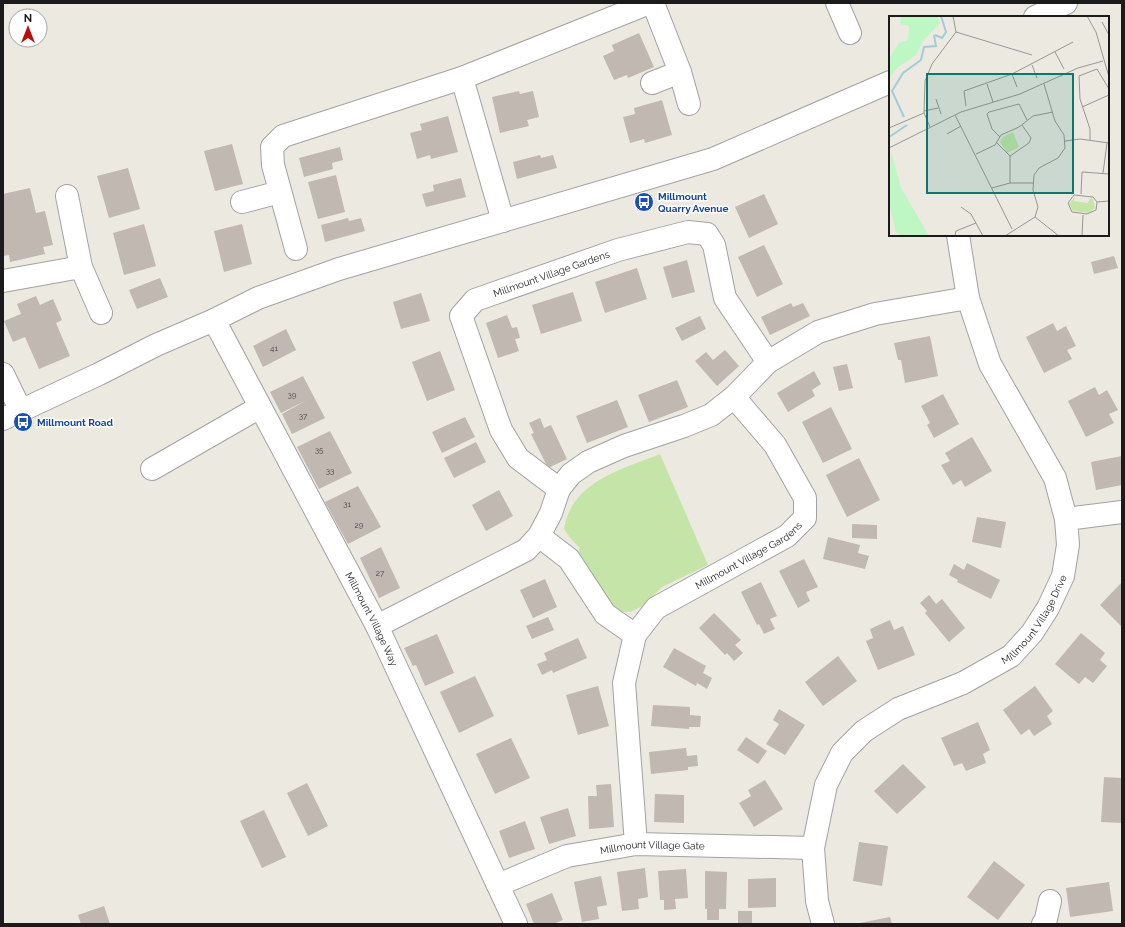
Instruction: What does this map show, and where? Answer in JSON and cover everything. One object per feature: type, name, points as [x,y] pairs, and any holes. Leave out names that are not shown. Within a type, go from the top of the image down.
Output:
[{"type":"street","points":[[296,249],[273,165],[272,147],[283,136],[462,78],[649,3]]},
{"type":"street","points":[[653,3],[680,72],[689,104]]},
{"type":"street","points":[[839,3],[850,34]]},
{"type":"street","points":[[1037,16],[1066,3]]},
{"type":"street","points":[[652,83],[680,72]]},
{"type":"street","points":[[462,78],[504,221]]},
{"type":"street","points":[[3,374],[12,415],[156,345],[214,320],[258,298],[339,269],[713,159],[889,82]]},
{"type":"street","points":[[242,202],[280,192]]},
{"type":"street","points":[[67,196],[81,267],[101,313]]},
{"type":"street","name":"Millmount Village Gardens","points":[[559,489],[518,458],[501,430],[461,316],[475,300],[618,250],[688,232],[707,234],[714,245],[725,298],[768,362]]},
{"type":"street","name":"Millmount Village Drive","points":[[823,924],[817,901],[813,848],[826,785],[842,753],[864,732],[898,709],[963,683],[1011,656],[1032,633],[1048,608],[1063,576],[1068,545],[1066,518],[1056,478],[990,364],[968,298],[958,236]]},
{"type":"street","points":[[3,281],[81,267]]},
{"type":"street","points":[[377,626],[526,550],[539,536],[551,513],[559,489],[571,474],[588,462],[624,446],[684,426],[711,415],[734,397],[768,362],[818,332],[875,314],[968,298]]},
{"type":"street","name":"Millmount Village Way","points":[[214,320],[377,626],[516,924]]},
{"type":"street","name":"Millmount Village Gardens","points":[[636,844],[624,683],[635,635],[656,608],[787,536],[805,518],[805,498],[775,445],[734,397]]},
{"type":"street","points":[[152,469],[260,408]]},
{"type":"street","points":[[1066,518],[1122,512]]},
{"type":"street","points":[[539,536],[570,559],[605,614],[635,635]]},
{"type":"street","name":"Millmount Village Gate","points":[[498,885],[567,856],[636,844],[813,848]]},
{"type":"street","points":[[1044,924],[1050,901]]},
{"type":"green space","points":[[660,454],[708,565],[662,587],[643,606],[630,612],[616,611],[577,553],[580,548],[564,529],[569,513],[577,500],[587,489],[615,472]]},
{"type":"building","points":[[639,33],[654,67],[628,78],[627,75],[614,80],[603,56],[614,51],[612,45]]},
{"type":"building","points":[[519,91],[520,94],[533,91],[539,117],[527,120],[529,126],[500,133],[492,97]]},
{"type":"building","points":[[662,100],[672,135],[645,143],[644,139],[630,143],[623,117],[635,114],[634,108]]},
{"type":"building","points":[[448,116],[458,152],[431,159],[430,155],[417,159],[410,133],[422,130],[420,124]]},
{"type":"building","points":[[232,144],[243,184],[215,191],[204,151]]},
{"type":"building","points":[[340,147],[343,160],[332,163],[333,169],[304,177],[299,158]]},
{"type":"building","points":[[540,155],[541,158],[553,155],[557,168],[517,179],[513,162]]},
{"type":"building","points":[[128,168],[140,209],[109,218],[97,176]]},
{"type":"building","points":[[336,175],[345,212],[318,219],[308,182]]},
{"type":"building","points":[[461,178],[466,197],[426,207],[422,194],[434,191],[433,185]]},
{"type":"building","points":[[30,188],[36,213],[45,211],[53,245],[43,247],[45,254],[10,262],[9,255],[3,256],[3,194]]},
{"type":"building","points":[[764,194],[778,224],[749,238],[735,207]]},
{"type":"building","points":[[348,218],[349,221],[361,218],[365,231],[325,242],[321,225]]},
{"type":"building","points":[[144,224],[156,266],[124,275],[113,233]]},
{"type":"building","points":[[242,224],[252,264],[224,272],[214,231]]},
{"type":"building","points":[[764,245],[783,284],[757,297],[738,257]]},
{"type":"building","points":[[1114,256],[1118,268],[1094,274],[1091,262]]},
{"type":"building","points":[[687,260],[695,292],[672,298],[663,267]]},
{"type":"building","points":[[637,268],[647,299],[605,313],[595,282]]},
{"type":"building","points":[[160,278],[168,297],[137,309],[129,290]]},
{"type":"building","points":[[573,292],[582,321],[541,334],[532,305]]},
{"type":"building","points":[[421,293],[430,321],[401,329],[393,302]]},
{"type":"building","points":[[36,296],[40,305],[53,299],[62,320],[56,323],[70,356],[39,369],[25,337],[13,342],[4,321],[21,314],[17,304]]},
{"type":"building","points":[[791,303],[793,307],[803,303],[810,316],[770,335],[761,317]]},
{"type":"building","points":[[507,315],[512,328],[517,327],[520,338],[515,339],[519,351],[498,358],[486,323]]},
{"type":"building","points":[[700,316],[706,329],[682,341],[675,328]]},
{"type":"building","points":[[1053,323],[1057,331],[1066,326],[1076,346],[1067,350],[1072,359],[1044,373],[1026,337]]},
{"type":"building","points":[[286,329],[296,350],[263,367],[253,346]]},
{"type":"building","points":[[930,336],[938,376],[905,383],[901,360],[898,360],[894,343]]},
{"type":"building","points":[[725,350],[739,366],[717,386],[695,361],[706,352],[713,360]]},
{"type":"building","points":[[440,351],[455,390],[427,401],[412,362]]},
{"type":"building","points":[[847,364],[853,388],[839,391],[833,367]]},
{"type":"building","points":[[814,371],[821,384],[812,390],[815,396],[788,412],[777,393]]},
{"type":"building","points":[[303,376],[325,418],[292,434],[282,414],[307,400],[281,413],[270,392]]},
{"type":"building","points":[[677,380],[688,407],[649,422],[638,395]]},
{"type":"building","points":[[1095,387],[1099,395],[1107,390],[1118,410],[1109,414],[1114,423],[1086,437],[1068,401]]},
{"type":"building","points":[[943,394],[959,424],[934,438],[927,425],[930,423],[921,406]]},
{"type":"building","points":[[617,400],[628,427],[587,443],[576,416]]},
{"type":"building","points":[[831,407],[852,449],[823,463],[802,422]]},
{"type":"building","points":[[465,417],[475,437],[442,453],[432,432]]},
{"type":"building","points":[[540,418],[544,428],[551,425],[567,459],[548,468],[531,434],[534,433],[529,423]]},
{"type":"building","points":[[330,431],[352,473],[319,489],[297,447]]},
{"type":"building","points":[[972,437],[992,471],[965,487],[961,480],[953,485],[941,465],[950,461],[945,453]]},
{"type":"building","points":[[476,442],[486,462],[454,478],[444,458]]},
{"type":"building","points":[[1122,456],[1122,485],[1096,490],[1091,462]]},
{"type":"building","points":[[859,458],[880,500],[847,517],[826,475]]},
{"type":"building","points":[[358,486],[381,527],[348,544],[325,502]]},
{"type":"building","points":[[499,490],[513,516],[486,531],[472,505]]},
{"type":"building","points":[[977,517],[1006,522],[1001,548],[972,542]]},
{"type":"building","points":[[852,524],[877,525],[877,539],[852,538]]},
{"type":"building","points":[[828,537],[860,545],[858,553],[869,556],[865,569],[823,559]]},
{"type":"building","points":[[381,547],[400,588],[379,598],[360,558]]},
{"type":"building","points":[[804,559],[818,587],[806,592],[810,601],[798,608],[779,571]]},
{"type":"building","points":[[967,563],[1000,580],[991,599],[957,582],[958,580],[949,575],[954,564],[964,570]]},
{"type":"building","points":[[545,579],[557,607],[533,618],[520,590]]},
{"type":"building","points":[[761,582],[777,616],[770,619],[775,629],[764,634],[759,624],[757,625],[741,592]]},
{"type":"building","points":[[1122,582],[1122,627],[1100,605]]},
{"type":"building","points":[[929,595],[936,604],[942,599],[965,628],[949,642],[925,613],[927,611],[920,603]]},
{"type":"building","points":[[714,613],[741,640],[735,645],[743,653],[734,661],[727,653],[725,655],[699,628]]},
{"type":"building","points":[[548,617],[554,630],[532,639],[526,626]]},
{"type":"building","points":[[890,620],[894,630],[903,626],[915,655],[878,670],[866,641],[873,638],[870,629]]},
{"type":"building","points":[[1081,633],[1105,653],[1100,660],[1107,666],[1093,683],[1085,677],[1079,684],[1055,664]]},
{"type":"building","points":[[437,634],[454,673],[425,686],[416,665],[413,666],[404,648]]},
{"type":"building","points":[[578,638],[587,658],[553,673],[552,670],[542,675],[537,664],[547,660],[544,653]]},
{"type":"building","points":[[674,648],[706,666],[703,673],[712,678],[707,689],[697,683],[696,686],[663,667]]},
{"type":"building","points":[[838,656],[857,681],[823,706],[805,682]]},
{"type":"building","points":[[475,676],[494,716],[459,733],[440,692]]},
{"type":"building","points":[[598,686],[609,726],[578,735],[566,695]]},
{"type":"building","points":[[1035,686],[1053,711],[1047,716],[1052,724],[1034,736],[1029,729],[1021,735],[1003,710]]},
{"type":"building","points":[[653,705],[690,707],[690,715],[701,716],[700,727],[689,727],[689,729],[651,726]]},
{"type":"building","points":[[779,709],[805,725],[785,755],[766,744],[779,724],[773,720]]},
{"type":"building","points":[[978,722],[990,750],[983,754],[986,763],[966,771],[962,763],[954,766],[941,738]]},
{"type":"building","points":[[746,737],[767,751],[758,764],[737,750]]},
{"type":"building","points":[[511,738],[530,778],[495,794],[476,754]]},
{"type":"building","points":[[686,748],[687,756],[697,755],[698,766],[688,767],[688,770],[651,774],[649,752]]},
{"type":"building","points":[[903,764],[926,787],[897,814],[874,791]]},
{"type":"building","points":[[1104,777],[1122,778],[1122,823],[1101,822]]},
{"type":"building","points":[[765,780],[783,809],[754,827],[739,803],[751,796],[748,790]]},
{"type":"building","points":[[307,783],[328,826],[308,836],[287,793]]},
{"type":"building","points":[[611,784],[614,827],[589,829],[588,796],[597,796],[596,785]]},
{"type":"building","points":[[655,794],[684,795],[684,823],[654,822]]},
{"type":"building","points":[[568,808],[576,836],[549,844],[540,817]]},
{"type":"building","points":[[264,810],[286,857],[262,868],[240,821]]},
{"type":"building","points":[[525,821],[535,849],[509,858],[499,831]]},
{"type":"building","points":[[859,842],[888,846],[882,886],[853,881]]},
{"type":"building","points":[[994,861],[1025,885],[998,920],[967,897]]},
{"type":"building","points":[[645,868],[648,897],[638,899],[639,909],[622,911],[617,872]]},
{"type":"building","points":[[686,869],[688,898],[675,899],[676,909],[664,910],[664,900],[660,900],[658,871]]},
{"type":"building","points":[[705,871],[727,872],[726,909],[719,909],[719,920],[707,920],[707,909],[705,909]]},
{"type":"building","points":[[601,876],[607,905],[597,907],[599,919],[582,922],[574,882]]},
{"type":"building","points":[[776,878],[776,907],[748,908],[748,879]]},
{"type":"building","points":[[1109,882],[1113,911],[1070,917],[1066,888]]},
{"type":"building","points":[[552,893],[563,920],[553,924],[534,924],[526,904]]},
{"type":"building","points":[[104,906],[110,924],[81,924],[78,915]]},
{"type":"building","points":[[738,911],[752,911],[752,924],[738,924]]},
{"type":"building","points":[[890,917],[892,924],[860,924],[860,923]]},
{"type":"place","name":"Millmount Quarry Avenue","points":[[644,202]]},
{"type":"place","name":"Millmount Road","points":[[23,422]]}]
